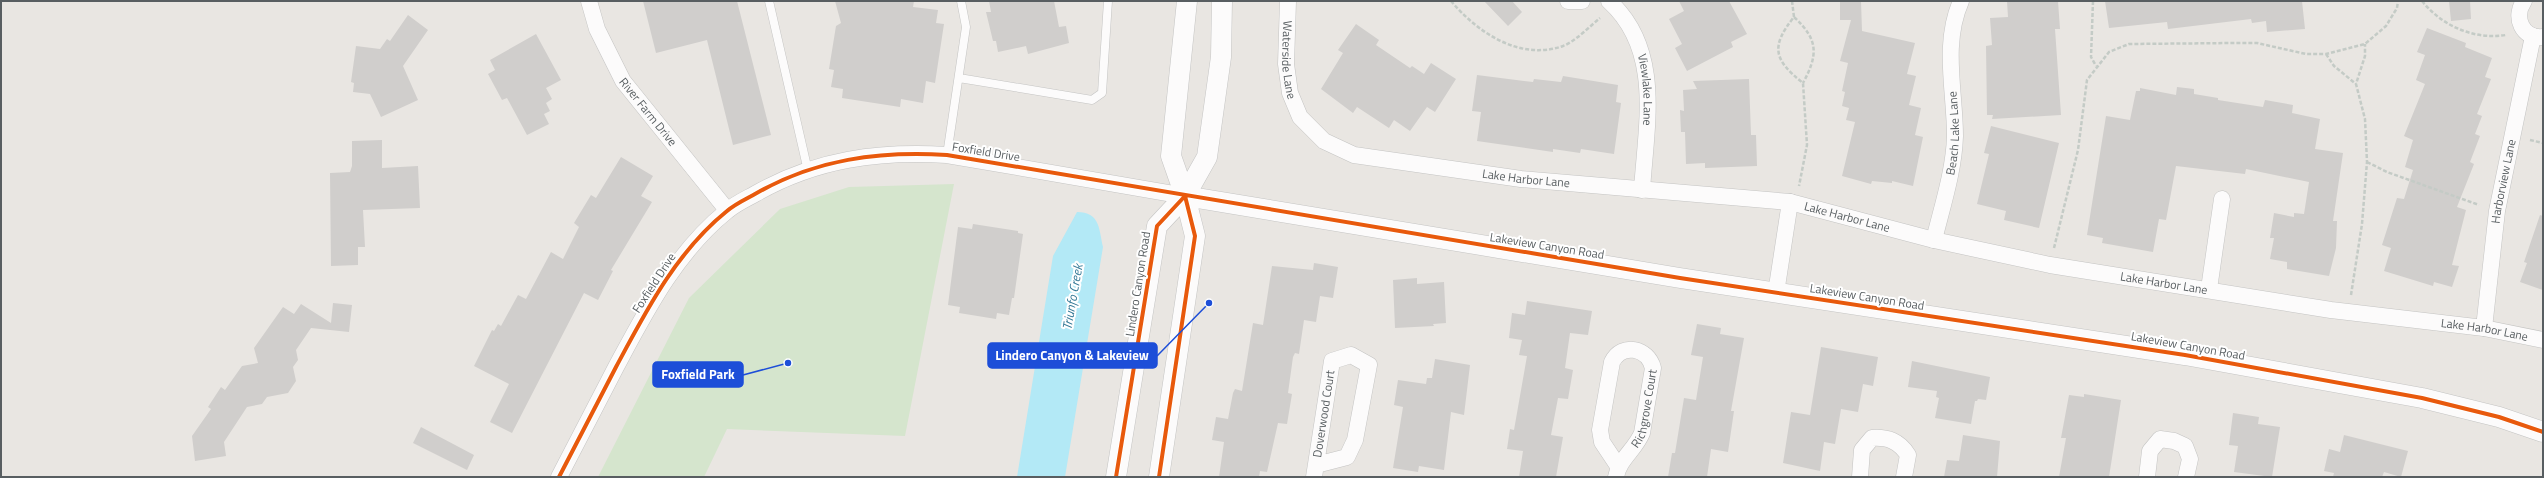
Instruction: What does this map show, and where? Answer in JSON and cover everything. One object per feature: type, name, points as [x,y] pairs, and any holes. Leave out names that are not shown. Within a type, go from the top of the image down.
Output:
[{"type":"street","name":"River Farm Drive","points":[[589,1],[597,28],[623,81],[727,210]]},
{"type":"street","points":[[1159,477],[1195,236],[1185,196],[1172,156],[1187,1]]},
{"type":"street","name":"Lindero Canyon Road","points":[[1116,477],[1157,226],[1185,196],[1207,157],[1221,57],[1222,1]]},
{"type":"street","name":"Waterside Lane","points":[[1288,1],[1286,64],[1290,93],[1300,117]]},
{"type":"street","points":[[1568,1],[1582,1]]},
{"type":"street","name":"Beach Lake Lane","points":[[1934,240],[1949,178],[1955,137],[1950,51],[1955,15],[1961,1]]},
{"type":"street","name":"Harborview Lane","points":[[2484,328],[2497,211],[2533,34],[2519,13],[2524,1]]},
{"type":"street","name":"Viewlake Lane","points":[[1612,4],[1632,27],[1643,54],[1648,86],[1642,190]]},
{"type":"street","name":"Lake Harbor Lane","points":[[1300,117],[1324,141],[1354,155],[1521,179],[1790,202],[1934,240],[2050,265],[2348,311],[2484,328],[2543,340]]},
{"type":"street","name":"Foxfield Drive","points":[[559,477],[651,301],[684,254],[727,210],[783,178],[868,156],[908,153],[947,156],[1185,196]]},
{"type":"street","name":"Lakeview Canyon Road","points":[[1185,196],[1776,293],[2192,356],[2422,398],[2499,417],[2543,432]]},
{"type":"street","points":[[2209,289],[2222,199]]},
{"type":"street","name":"Lake Harbor Lane","points":[[1776,293],[1790,202]]},
{"type":"street","name":"Richgrove Court","points":[[1626,349],[1642,352],[1651,359],[1653,368],[1642,434],[1639,441],[1617,472],[1602,442],[1600,430],[1612,362],[1616,354],[1626,349]]},
{"type":"street","name":"Doverwood Court","points":[[1351,355],[1369,365],[1355,440],[1347,456],[1315,471],[1332,361],[1351,355]]},
{"type":"street","points":[[1860,477],[1862,450],[1872,438],[1884,438],[1901,444],[1908,455],[1904,477]]},
{"type":"street","points":[[2147,477],[2150,451],[2160,439],[2174,441],[2184,446],[2190,459],[2186,477]]},
{"type":"lane","points":[[769,1],[808,171]]},
{"type":"lane","points":[[947,156],[966,27],[961,1]]},
{"type":"lane","points":[[959,78],[1092,100],[1102,93],[1108,1]]},
{"type":"path","points":[[1451,1],[1472,23],[1496,40],[1516,48],[1539,50],[1564,45],[1612,4]]},
{"type":"path","points":[[1792,1],[1794,17],[1778,43],[1779,59],[1786,70],[1803,83]]},
{"type":"path","points":[[2093,1],[2091,57],[2096,66]]},
{"type":"path","points":[[2050,265],[2078,150],[2087,80],[2096,66],[2109,52],[2129,44],[2257,43],[2306,54],[2326,54],[2365,44],[2386,26],[2397,8],[2398,1]]},
{"type":"path","points":[[2422,1],[2429,10],[2450,26],[2470,34],[2490,38],[2509,35],[2533,34]]},
{"type":"path","points":[[1790,202],[1799,186],[1807,145],[1803,83],[1812,65],[1815,52],[1811,37],[1806,27],[1794,17]]},
{"type":"path","points":[[2348,311],[2362,224],[2367,162],[2365,118],[2356,84],[2365,56],[2365,44]]},
{"type":"path","points":[[2326,54],[2334,66],[2356,84]]},
{"type":"path","points":[[2367,162],[2387,172],[2497,211]]},
{"type":"green space","points":[[954,184],[905,436],[727,429],[704,477],[598,477],[689,298],[780,209],[849,187]]},
{"type":"water","name":"Triunfo Creek","points":[[1077,212],[1085,213],[1094,218],[1099,228],[1103,247],[1065,477],[1017,477],[1053,256]]},
{"type":"building","points":[[643,1],[737,1],[771,135],[733,145],[707,40],[656,53]]},
{"type":"building","points":[[835,1],[914,1],[913,7],[938,10],[936,23],[944,24],[935,83],[926,81],[923,103],[901,99],[900,107],[842,98],[843,89],[831,87],[834,70],[829,69],[836,26],[841,23]]},
{"type":"building","points":[[989,1],[1054,1],[1059,27],[1066,26],[1069,43],[1028,54],[1026,46],[998,52],[996,41],[993,41],[986,12],[991,12]]},
{"type":"building","points":[[1484,1],[1512,1],[1522,12],[1508,26]]},
{"type":"building","points":[[1679,1],[1729,1],[1747,34],[1731,42],[1733,47],[1687,71],[1675,48],[1682,44],[1669,19],[1684,11]]},
{"type":"building","points":[[1840,1],[1861,1],[1862,31],[1915,43],[1907,74],[1916,76],[1909,105],[1921,108],[1915,135],[1923,137],[1913,186],[1892,181],[1892,183],[1872,181],[1871,184],[1842,176],[1855,122],[1846,120],[1849,108],[1842,106],[1845,92],[1842,91],[1848,63],[1840,61],[1851,20],[1840,20]]},
{"type":"building","points":[[2007,1],[2058,1],[2060,29],[2055,29],[2061,115],[1992,119],[1993,115],[1987,115],[1986,46],[1992,45],[1990,18],[2008,17]]},
{"type":"building","points":[[2105,1],[2302,1],[2305,29],[2267,32],[2266,21],[2252,23],[2251,19],[2168,29],[2167,22],[2109,28]]},
{"type":"building","points":[[2449,1],[2470,1],[2471,19],[2451,21]]},
{"type":"building","points":[[408,15],[428,30],[403,66],[418,100],[381,117],[370,94],[353,92],[354,83],[351,82],[356,46],[380,49],[387,39],[390,41]]},
{"type":"building","points":[[1356,24],[1379,40],[1376,45],[1410,68],[1412,66],[1424,74],[1431,63],[1456,79],[1435,112],[1427,107],[1410,131],[1394,120],[1389,128],[1357,107],[1353,113],[1321,89],[1343,53],[1338,50]]},
{"type":"building","points":[[2427,28],[2466,43],[2465,47],[2492,58],[2485,77],[2491,79],[2477,114],[2482,116],[2475,134],[2480,136],[2470,162],[2474,164],[2457,207],[2466,210],[2452,265],[2459,266],[2452,287],[2434,282],[2433,286],[2384,271],[2391,248],[2382,245],[2397,198],[2404,199],[2413,170],[2405,167],[2413,140],[2404,136],[2425,84],[2416,80],[2425,55],[2417,52]]},
{"type":"building","points":[[536,34],[561,80],[546,88],[552,99],[546,103],[550,111],[544,114],[549,124],[527,135],[507,98],[502,100],[488,74],[495,70],[490,60]]},
{"type":"building","points":[[1477,75],[1533,82],[1534,79],[1561,82],[1563,76],[1618,85],[1616,102],[1621,103],[1614,154],[1581,149],[1580,153],[1553,149],[1553,152],[1477,141],[1481,112],[1472,111]]},
{"type":"building","points":[[1749,79],[1751,135],[1756,135],[1757,166],[1705,168],[1705,163],[1686,164],[1685,132],[1681,132],[1680,110],[1684,111],[1683,90],[1697,89],[1693,81]]},
{"type":"building","points":[[2177,87],[2194,89],[2194,94],[2218,98],[2218,100],[2263,107],[2265,100],[2293,105],[2292,113],[2320,119],[2315,149],[2343,153],[2333,221],[2337,221],[2336,248],[2329,276],[2287,269],[2287,262],[2270,259],[2274,238],[2270,238],[2274,213],[2294,217],[2294,213],[2304,214],[2309,182],[2246,169],[2245,174],[2176,166],[2166,220],[2159,219],[2153,252],[2102,243],[2103,238],[2087,235],[2106,116],[2130,120],[2136,91],[2140,91],[2140,88],[2176,95]]},
{"type":"building","points":[[1991,126],[2059,143],[2039,228],[2004,220],[2006,211],[1977,204],[1989,154],[1984,153]]},
{"type":"building","points":[[382,140],[382,168],[418,166],[420,208],[363,210],[365,247],[358,247],[358,265],[331,266],[330,173],[350,172],[352,166],[352,141]]},
{"type":"building","points":[[621,157],[653,176],[641,196],[652,202],[611,270],[613,271],[598,300],[584,293],[512,433],[490,422],[509,384],[474,366],[492,330],[494,331],[498,324],[501,326],[518,295],[526,299],[551,252],[563,259],[579,227],[574,223],[591,195],[596,198]]},
{"type":"building","points":[[2540,215],[2543,216],[2543,290],[2520,282],[2527,263],[2524,262]]},
{"type":"building","points":[[973,224],[1018,231],[1018,233],[1023,234],[1014,298],[1012,298],[1009,315],[997,313],[996,319],[959,313],[960,307],[948,305],[958,227],[972,229]]},
{"type":"building","points":[[1314,263],[1338,267],[1333,298],[1320,296],[1316,322],[1304,320],[1299,354],[1295,353],[1293,357],[1288,393],[1292,394],[1287,424],[1278,423],[1267,472],[1260,471],[1259,477],[1219,477],[1224,442],[1212,440],[1216,417],[1228,419],[1235,389],[1242,391],[1253,323],[1263,325],[1272,266],[1313,270]]},
{"type":"building","points":[[1417,278],[1417,284],[1444,282],[1446,323],[1433,324],[1434,326],[1395,328],[1393,280]]},
{"type":"building","points":[[1527,301],[1592,311],[1588,335],[1570,333],[1565,368],[1573,370],[1568,399],[1558,398],[1551,435],[1563,437],[1556,477],[1519,477],[1523,451],[1507,449],[1510,429],[1514,430],[1527,356],[1519,355],[1522,340],[1509,338],[1512,313],[1525,315]]},
{"type":"building","points":[[333,303],[352,305],[349,332],[311,328],[296,350],[298,360],[293,367],[296,381],[288,393],[267,397],[262,404],[247,407],[224,442],[226,456],[195,461],[192,436],[211,409],[208,407],[221,387],[225,390],[242,366],[258,363],[254,348],[283,307],[294,314],[301,304],[331,323]]},
{"type":"building","points":[[1697,324],[1721,328],[1720,334],[1744,338],[1731,411],[1734,411],[1728,452],[1711,449],[1707,477],[1668,477],[1672,453],[1675,453],[1684,398],[1696,400],[1703,357],[1691,355]]},
{"type":"building","points":[[1821,347],[1878,357],[1873,386],[1863,384],[1858,412],[1841,409],[1835,444],[1824,442],[1820,471],[1783,463],[1791,412],[1810,415]]},
{"type":"building","points":[[1435,359],[1470,365],[1464,415],[1451,412],[1444,470],[1419,466],[1418,472],[1393,468],[1403,407],[1394,405],[1398,380],[1426,384],[1427,378],[1432,378]]},
{"type":"building","points":[[1912,361],[1990,377],[1986,400],[1978,399],[1975,401],[1971,424],[1935,418],[1939,398],[1936,397],[1937,391],[1908,387]]},
{"type":"building","points":[[2084,394],[2121,400],[2109,477],[2059,477],[2066,438],[2061,438],[2069,395],[2084,397]]},
{"type":"building","points":[[2233,413],[2259,417],[2258,424],[2280,427],[2272,477],[2234,472],[2238,446],[2229,445]]},
{"type":"building","points":[[421,427],[474,455],[467,470],[413,443]]},
{"type":"building","points":[[1963,435],[2000,441],[1997,477],[1944,477],[1947,460],[1959,461]]},
{"type":"building","points":[[2344,435],[2408,451],[2401,477],[2384,472],[2382,477],[2333,477],[2334,473],[2324,471],[2329,449],[2340,452]]},
{"type":"cycle path","points":[[559,477],[616,367],[651,304],[677,264],[709,227],[737,204],[778,182],[801,173],[824,165],[848,160],[896,154],[947,155],[1680,278],[2185,355],[2422,398],[2499,417],[2543,432]]},
{"type":"cycle path","points":[[1116,477],[1157,226],[1185,196]]},
{"type":"cycle path","points":[[1159,477],[1195,236],[1185,196]]},
{"type":"place","name":"Lindero Canyon & Lakeview","points":[[1209,303]]},
{"type":"place","name":"Foxfield Park","points":[[788,363]]}]
